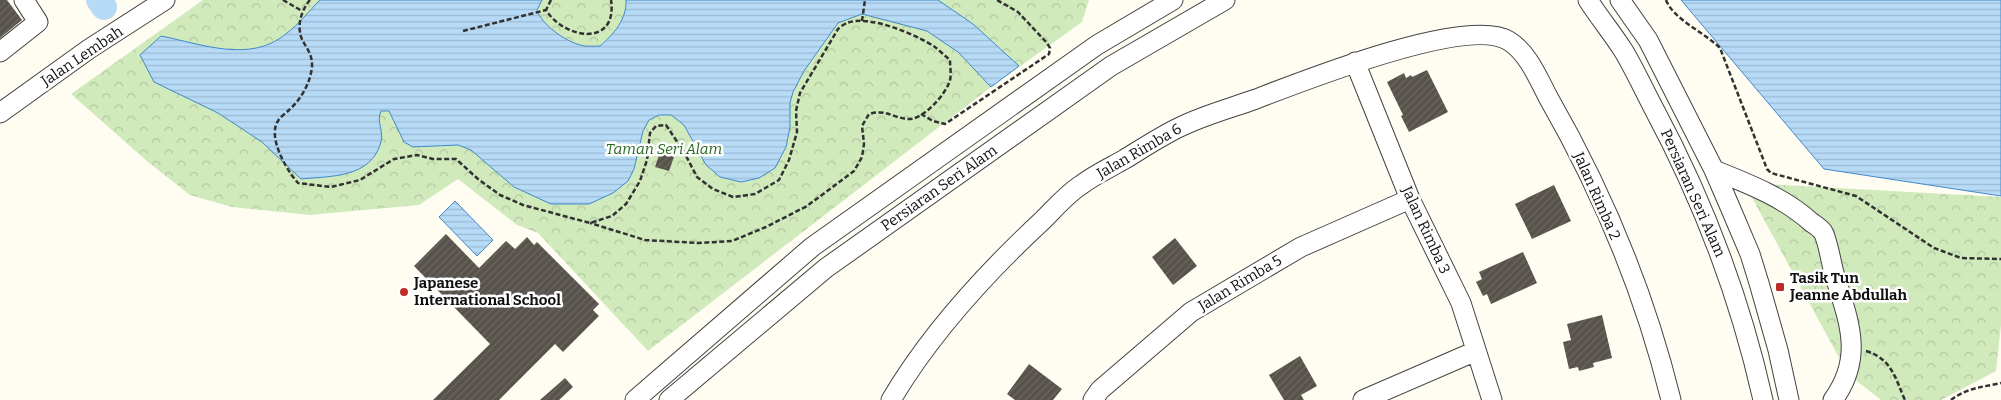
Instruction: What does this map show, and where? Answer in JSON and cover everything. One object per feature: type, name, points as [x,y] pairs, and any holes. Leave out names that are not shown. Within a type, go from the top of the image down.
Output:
[{"type":"street","points":[[0,52],[38,22],[24,0]]},
{"type":"street","name":"Jalan Lembah","points":[[0,113],[89,49],[165,0]]},
{"type":"street","name":"Persiaran Seri Alam","points":[[635,400],[812,247],[1097,45],[1173,0]]},
{"type":"street","name":"Persiaran Seri Alam","points":[[669,400],[826,268],[1111,66],[1225,0]]},
{"type":"street","name":"Persiaran Seri Alam","points":[[1588,0],[1623,51],[1678,153],[1692,185],[1726,268],[1753,354],[1763,400]]},
{"type":"street","name":"Persiaran Seri Alam","points":[[1620,0],[1648,40],[1714,170],[1750,254],[1778,350],[1789,400]]},
{"type":"street","name":"Jalan Rimba 6","points":[[891,400],[905,378],[955,313],[1013,248],[1080,185],[1181,126],[1355,62],[1420,44],[1472,35]]},
{"type":"street","name":"Jalan Rimba 2","points":[[1472,35],[1498,36],[1516,46],[1530,64],[1556,110],[1587,169],[1637,286],[1671,400]]},
{"type":"street","name":"Jalan Rimba 3","points":[[1355,62],[1410,199],[1462,303],[1492,400]]},
{"type":"street","points":[[1714,170],[1768,192],[1796,209],[1823,232],[1850,329],[1852,347],[1848,374],[1841,390],[1833,400]]},
{"type":"street","name":"Jalan Rimba 5","points":[[1093,400],[1100,390],[1191,312],[1301,247],[1410,199]]},
{"type":"street","points":[[1363,400],[1476,351]]},
{"type":"path","points":[[283,0],[302,11]]},
{"type":"path","points":[[310,0],[302,11],[299,33],[310,52],[312,67],[300,100],[278,121],[275,134],[279,154],[290,174],[298,183],[331,187],[360,180],[379,170],[394,158],[417,155],[433,159],[456,159],[478,179],[500,195],[523,205],[645,240],[698,243],[732,241],[766,227],[807,206],[854,171],[862,157],[864,144],[862,126],[869,114],[880,111],[909,119],[921,114],[938,101],[950,81],[950,60],[937,48],[919,38],[884,25],[862,21],[848,22],[838,29],[800,93],[796,110],[797,132],[790,160],[779,180],[755,194],[732,197],[713,190],[697,177],[684,152],[666,125],[656,126],[650,133],[647,160],[640,181],[626,204],[612,216],[590,223]]},
{"type":"path","points":[[463,32],[546,10],[551,0]]},
{"type":"path","points":[[546,10],[561,26],[574,33],[589,34],[600,32],[608,24],[613,11],[611,0]]},
{"type":"path","points":[[862,21],[865,0]]},
{"type":"path","points":[[921,114],[933,121],[945,124],[1049,54],[1050,48],[1047,43],[1018,12],[997,0]]},
{"type":"path","points":[[1666,0],[1673,13],[1710,38],[1720,48],[1766,168],[1771,173],[1856,196],[1934,248],[1962,258],[2001,259]]},
{"type":"path","points":[[1852,347],[1880,355],[1895,376],[1905,400]]},
{"type":"path","points":[[1951,400],[1961,392],[2001,383]]},
{"type":"green space","name":"Taman Seri Alam","points":[[203,0],[1089,0],[1082,22],[991,87],[648,351],[538,233],[517,225],[458,179],[419,205],[310,215],[232,207],[190,195],[148,162],[71,94]]},
{"type":"green space","points":[[1744,183],[2001,197],[2001,325],[1996,371],[1941,400],[1881,400],[1848,374]]},
{"type":"water","points":[[320,0],[542,0],[537,10],[544,21],[555,32],[580,45],[600,46],[619,26],[626,7],[626,0],[938,0],[973,24],[1019,66],[991,87],[958,52],[927,31],[862,14],[838,23],[804,71],[793,92],[790,103],[790,127],[786,147],[775,168],[759,178],[741,182],[720,177],[706,165],[684,125],[671,115],[659,115],[649,120],[643,131],[634,169],[628,181],[613,193],[589,204],[551,204],[514,187],[471,150],[458,145],[413,147],[404,142],[389,111],[381,111],[379,119],[382,134],[381,142],[376,154],[369,163],[349,173],[301,179],[262,142],[218,113],[154,82],[140,55],[161,36],[209,47],[242,50],[258,48],[273,42],[287,33]]},
{"type":"water","points":[[1681,0],[2001,0],[2001,196],[1824,169]]},
{"type":"water","points":[[455,201],[493,240],[477,256],[439,217]]},
{"type":"building","points":[[0,0],[7,0],[22,20],[0,38]]},
{"type":"building","points":[[1427,70],[1448,112],[1409,132],[1387,82],[1404,73],[1406,78]]},
{"type":"building","points":[[660,152],[674,157],[669,171],[655,167]]},
{"type":"building","points":[[1554,185],[1571,221],[1532,239],[1515,204]]},
{"type":"building","points":[[446,234],[479,268],[506,241],[515,249],[527,237],[534,245],[537,242],[599,304],[593,310],[599,316],[563,352],[555,344],[499,400],[433,400],[490,344],[414,266]]},
{"type":"building","points":[[1175,238],[1197,266],[1173,285],[1152,257]]},
{"type":"building","points":[[1523,252],[1537,283],[1491,304],[1487,294],[1483,296],[1476,282],[1482,279],[1479,272]]},
{"type":"building","points":[[1602,315],[1612,358],[1593,363],[1594,367],[1579,371],[1578,367],[1569,369],[1563,342],[1571,340],[1567,324]]},
{"type":"building","points":[[1300,356],[1317,386],[1301,395],[1304,400],[1284,400],[1269,375]]},
{"type":"building","points":[[1029,364],[1062,389],[1053,400],[1015,400],[1007,394]]},
{"type":"building","points":[[565,378],[573,387],[559,400],[540,400]]},
{"type":"waterway","points":[[99,0],[104,7]]},
{"type":"place","name":"Tasik Tun Jeanne Abdullah","points":[[1780,287]]},
{"type":"place","name":"Japanese International School","points":[[404,292]]}]
